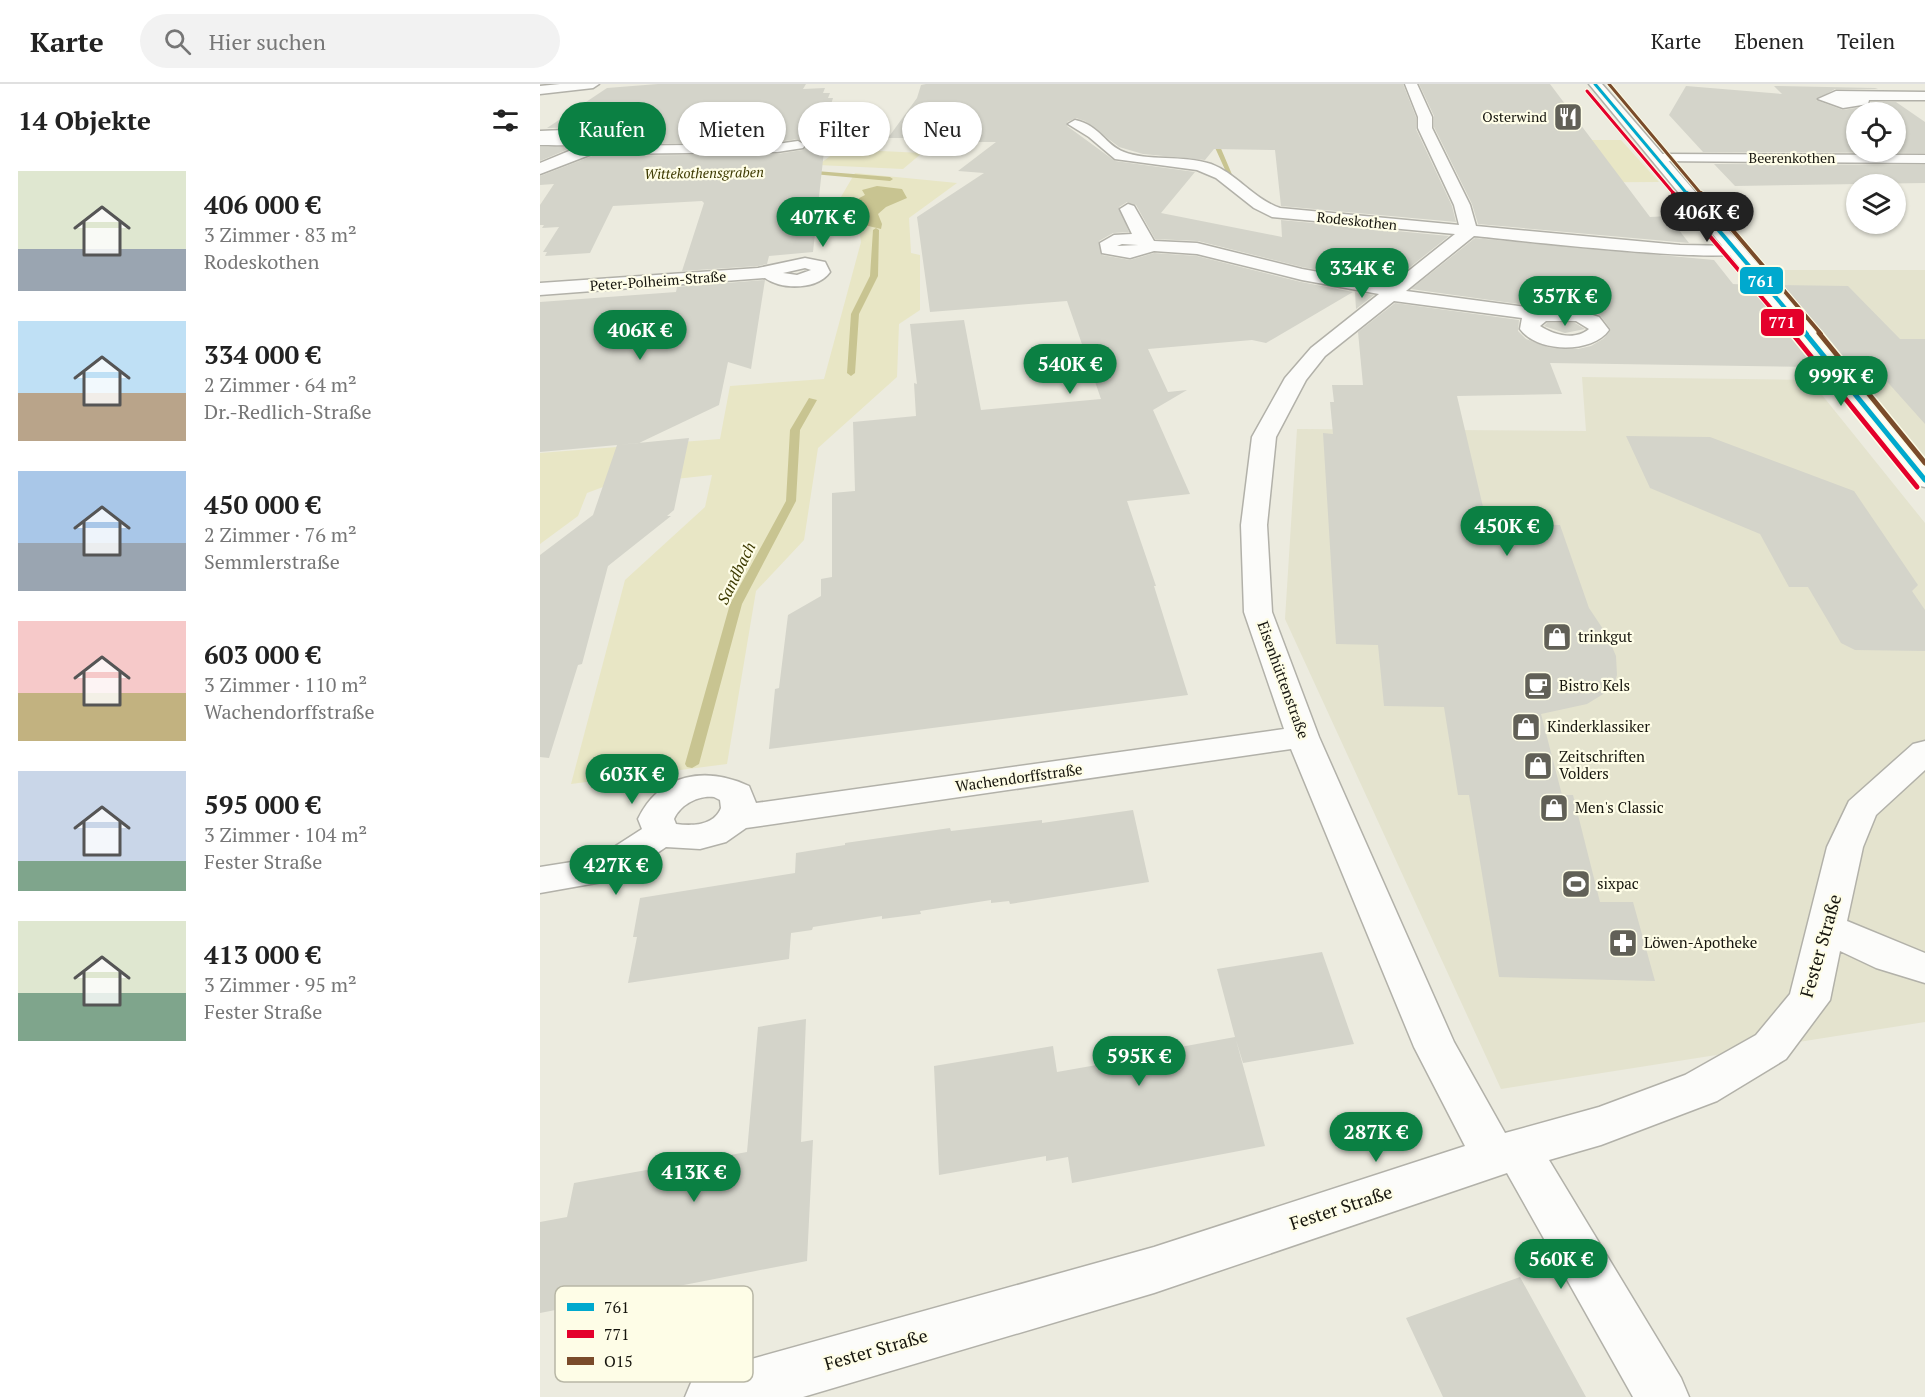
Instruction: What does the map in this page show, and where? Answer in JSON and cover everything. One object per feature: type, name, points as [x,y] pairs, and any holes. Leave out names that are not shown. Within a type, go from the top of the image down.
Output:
[{"type":"street","points":[[540,90],[593,84]]},
{"type":"street","points":[[1411,84],[1425,117],[1425,128],[1462,205],[1469,232]]},
{"type":"street","points":[[1595,84],[1737,251],[1925,480]]},
{"type":"street","points":[[1849,96],[1925,96]]},
{"type":"street","name":"Rodeskothen","points":[[1075,124],[1086,126],[1100,136],[1111,151],[1120,156],[1196,165],[1214,171],[1264,210],[1469,232],[1680,250],[1737,251]]},
{"type":"street","points":[[540,135],[589,133],[570,141],[540,141]]},
{"type":"street","points":[[540,169],[579,152],[592,150],[777,148],[798,145]]},
{"type":"street","name":"Beerenkothen","points":[[1659,158],[1925,159]]},
{"type":"street","points":[[1128,209],[1147,243],[1188,246],[1245,257],[1271,267],[1391,293],[1541,315]]},
{"type":"street","name":"Eisenhüttenstraße","points":[[1469,232],[1318,352],[1296,378],[1264,437],[1254,525],[1258,612],[1304,737],[1435,1047],[1506,1153],[1662,1397]]},
{"type":"street","name":"Peter-Polheim-Straße","points":[[540,289],[758,274],[775,270]]},
{"type":"street","name":"Wachendorffstraße","points":[[661,833],[671,838],[698,838],[721,830],[735,819],[1304,737]]},
{"type":"street","name":"Fester Straße","points":[[712,1397],[1154,1270],[1506,1153],[1601,1126],[1701,1088],[1771,1047],[1809,1000],[1825,927],[1838,886],[1845,847],[1861,809],[1914,768]]},
{"type":"street","points":[[540,880],[606,870],[661,833],[656,819],[659,810],[675,795],[692,788],[708,785],[731,789],[737,794],[740,802],[735,819]]},
{"type":"street","points":[[1825,927],[1890,957],[1925,968]]},
{"type":"shaded area","points":[[1444,140],[1621,140],[1659,182],[1464,183]]},
{"type":"shaded area","points":[[890,151],[902,152],[902,156],[918,156],[903,169],[818,165],[830,156],[890,156]]},
{"type":"shaded area","points":[[855,173],[957,183],[909,218],[911,253],[920,255],[920,310],[899,324],[897,377],[818,448],[804,540],[756,591],[727,764],[571,784],[625,580],[705,507],[712,475],[603,487],[587,493],[578,516],[540,544],[540,453],[720,439],[730,386],[824,379],[861,242],[859,230],[828,219]]},
{"type":"shaded area","points":[[877,186],[902,189],[907,198],[886,207],[878,214],[882,224],[881,229],[839,219],[838,216],[865,195],[862,190]]},
{"type":"shaded area","points":[[1754,270],[1925,270],[1925,480]]},
{"type":"shaded area","points":[[1582,377],[1810,380],[1925,523],[1925,1022],[1501,1089],[1285,619],[1297,429],[1586,431]]},
{"type":"building","points":[[658,84],[806,84],[803,89],[825,88],[823,93],[830,93],[828,98],[833,98],[832,102],[798,102],[798,139],[786,141],[786,102],[678,102],[678,143],[666,143],[666,102],[586,102],[607,88]]},
{"type":"building","points":[[1403,84],[1416,117],[1416,129],[1452,206],[1456,222],[1281,206],[1275,150],[1214,149],[1205,160],[1143,154],[1119,147],[1085,121],[1076,118],[1067,122],[1067,126],[1115,161],[1195,172],[1161,213],[1282,237],[1281,220],[1449,236],[1390,283],[1302,267],[1198,241],[1155,239],[1136,205],[1127,202],[1119,207],[1129,232],[1113,233],[1099,241],[1102,255],[1130,260],[1154,253],[1197,256],[1301,282],[1353,292],[1266,343],[1252,340],[1148,349],[1168,392],[1187,390],[1153,410],[1190,494],[1127,501],[1156,586],[1154,586],[1188,695],[769,749],[775,689],[779,688],[788,615],[821,596],[821,579],[832,577],[832,493],[855,491],[853,422],[916,416],[914,383],[917,384],[910,324],[964,320],[981,410],[1101,399],[1067,301],[930,312],[917,217],[984,173],[958,171],[978,156],[982,156],[982,153],[996,142],[982,142],[982,102],[914,102],[921,85]]},
{"type":"building","points":[[1419,84],[1550,84],[1650,217],[1668,216],[1689,243],[1478,224],[1472,204],[1434,127],[1434,116]]},
{"type":"building","points":[[1686,86],[1782,94],[1774,86],[1878,89],[1835,89],[1816,100],[1846,110],[1846,153],[1703,152],[1669,115]]},
{"type":"building","points":[[1906,109],[1925,122],[1925,153],[1906,153]]},
{"type":"building","points":[[902,119],[902,138],[890,138]]},
{"type":"building","points":[[558,121],[558,128],[547,128]]},
{"type":"building","points":[[540,147],[558,147],[558,153],[540,161]]},
{"type":"building","points":[[798,151],[798,156],[823,156],[813,252],[769,256],[767,264],[758,266],[682,271],[704,203],[702,201],[613,206],[590,253],[545,256],[547,252],[543,252],[559,227],[542,228],[544,225],[540,225],[540,205],[554,184],[540,185],[540,176],[592,156],[786,156],[786,153]]},
{"type":"building","points":[[1714,164],[1925,165],[1925,183],[1906,183],[1906,174],[1846,174],[1846,184],[1735,186]]},
{"type":"building","points":[[1475,238],[1714,260],[1733,284],[1751,285],[1819,367],[1550,363],[1562,394],[1457,396],[1487,524],[1560,525],[1589,608],[1607,635],[1616,656],[1617,675],[1613,688],[1587,704],[1541,714],[1562,795],[1573,795],[1600,902],[1633,902],[1655,981],[1499,977],[1469,795],[1458,795],[1444,707],[1384,706],[1378,645],[1336,644],[1323,433],[1333,434],[1330,402],[1334,402],[1332,385],[1363,385],[1358,332],[1395,303],[1519,320],[1518,331],[1526,339],[1551,348],[1578,349],[1591,346],[1603,339],[1611,330],[1600,315],[1574,307],[1541,307],[1411,289]]},
{"type":"building","points":[[765,280],[751,369],[728,362],[719,405],[639,443],[540,452],[540,302],[676,292],[677,287]]},
{"type":"building","points":[[1778,285],[1848,286],[1900,339],[1925,339],[1925,424],[1874,367],[1849,367]]},
{"type":"building","points":[[1355,292],[1374,295],[1356,309]]},
{"type":"building","points":[[1547,323],[1575,323],[1585,329],[1565,333],[1544,326]]},
{"type":"building","points":[[1626,436],[1710,437],[1854,491],[1918,585],[1912,591],[1925,610],[1925,651],[1855,650],[1841,643],[1808,587],[1789,587],[1760,534],[1650,488]]},
{"type":"building","points":[[689,438],[674,510],[667,516],[671,516],[608,566],[582,664],[578,665],[549,758],[540,757],[540,555],[593,515],[617,445]]},
{"type":"building","points":[[1133,810],[1149,882],[1010,904],[1009,901],[991,903],[991,900],[920,911],[921,914],[882,919],[882,916],[813,927],[812,930],[791,933],[789,959],[628,983],[637,937],[633,937],[640,898],[795,873],[796,853],[845,845],[845,843],[950,828],[951,831],[1042,820],[1042,823]]},
{"type":"building","points":[[1322,952],[1354,1044],[1243,1063],[1236,1040],[1265,1146],[1072,1183],[1068,1157],[1046,1161],[1046,1156],[939,1175],[934,1066],[1053,1046],[1057,1072],[1165,1053],[1164,1050],[1235,1037],[1217,969]]},
{"type":"building","points":[[806,1019],[801,1142],[813,1140],[807,1261],[679,1286],[555,1286],[555,1310],[540,1313],[540,1222],[567,1217],[574,1183],[747,1152],[758,1027]]},
{"type":"building","points":[[1520,1277],[1586,1397],[1443,1397],[1406,1318]]},
{"type":"waterway","points":[[1211,132],[1234,183]]},
{"type":"waterway","name":"Wittekothensgraben","points":[[804,172],[890,179]]},
{"type":"waterway","name":"Sandbach","points":[[851,373],[855,314],[874,276],[876,230]]},
{"type":"waterway","name":"Sandbach","points":[[692,764],[736,604],[791,501],[795,430],[812,400]]},
{"type":"transit line","name":"761","points":[[1595,84],[1836,369],[1925,480]]},
{"type":"transit line","name":"O15","points":[[1609,84],[1844,362],[1925,463]]},
{"type":"transit line","name":"771","points":[[1587,91],[1828,376],[1917,487]]},
{"type":"place","name":"Osterwind","points":[[1568,117]]},
{"type":"place","name":"trinkgut","points":[[1557,637]]},
{"type":"place","name":"Bistro Kels","points":[[1538,686]]},
{"type":"place","name":"Kinderklassiker","points":[[1526,727]]},
{"type":"place","name":"Zeitschriften Volders","points":[[1538,766]]},
{"type":"place","name":"Men's Classic","points":[[1554,808]]},
{"type":"place","name":"sixpac","points":[[1576,884]]},
{"type":"place","name":"Löwen-Apotheke","points":[[1623,943]]}]
